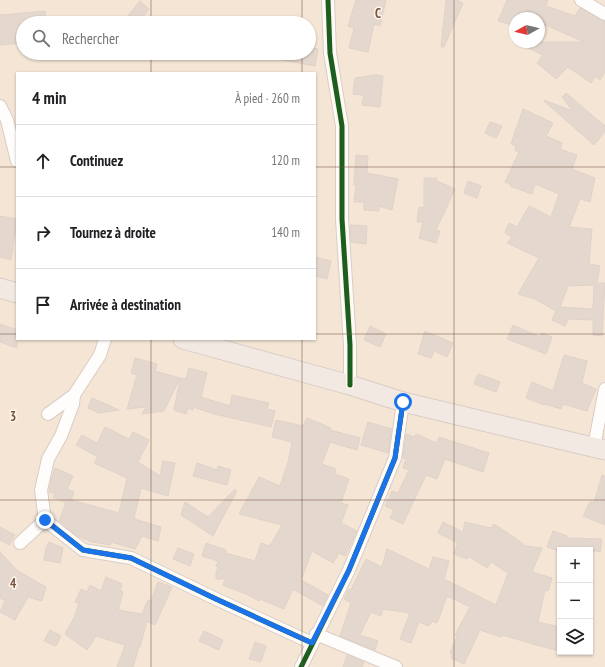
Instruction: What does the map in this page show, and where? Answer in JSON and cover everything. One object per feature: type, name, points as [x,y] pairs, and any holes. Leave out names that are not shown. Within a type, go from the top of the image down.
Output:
[{"type":"highway","points":[[0,288],[16,293]]},
{"type":"highway","points":[[187,340],[350,385],[403,402],[600,448]]},
{"type":"street","points":[[328,0],[330,53],[342,126],[342,219],[350,345],[350,385]]},
{"type":"street","points":[[581,0],[605,14]]},
{"type":"street","points":[[0,106],[7,120],[16,157]]},
{"type":"street","points":[[48,414],[74,395],[100,354],[106,340]]},
{"type":"street","points":[[600,448],[605,389]]},
{"type":"street","points":[[74,395],[73,404],[61,436],[48,459],[41,490],[45,520],[83,550],[131,558],[216,599],[314,638],[396,667]]},
{"type":"street","points":[[301,667],[314,638],[349,570],[395,458],[403,402]]},
{"type":"street","points":[[20,543],[45,520]]},
{"type":"shaded area","points":[[0,0],[605,0],[605,667],[0,667]]},
{"type":"building","points":[[356,0],[386,0],[380,26],[374,24],[368,52],[349,48],[354,28],[348,26]]},
{"type":"building","points":[[446,0],[456,0],[463,3],[444,47],[441,47]]},
{"type":"building","points":[[507,0],[548,0],[546,6],[575,16],[580,8],[605,21],[605,72],[600,80],[595,76],[591,83],[568,67],[556,79],[537,63],[543,55],[528,48],[545,48],[545,42],[584,42],[545,25],[545,12],[509,12],[509,24],[498,21]]},
{"type":"building","points":[[140,1],[149,9],[144,16],[128,16]]},
{"type":"building","points":[[45,11],[45,16],[16,16],[16,44],[0,45],[0,15]]},
{"type":"building","points":[[316,49],[318,49],[315,66],[283,60],[316,60]]},
{"type":"building","points":[[376,75],[383,76],[380,107],[362,105],[364,95],[353,94],[355,78]]},
{"type":"building","points":[[566,93],[605,126],[605,132],[594,145],[544,101],[573,111],[562,97]]},
{"type":"building","points":[[523,109],[553,123],[546,136],[562,143],[560,149],[577,155],[572,169],[595,178],[590,202],[580,199],[569,227],[592,229],[589,264],[600,266],[597,283],[605,283],[602,336],[593,335],[593,320],[568,319],[565,326],[552,320],[556,311],[535,299],[518,294],[539,258],[507,243],[512,237],[505,233],[509,223],[517,227],[529,206],[551,217],[559,194],[535,184],[532,194],[510,186],[511,184],[505,182],[519,152],[515,150],[516,146],[511,144]],"holes":[[[594,285],[593,309],[560,307],[568,286]]]},
{"type":"building","points":[[490,122],[502,126],[496,138],[485,133]]},
{"type":"building","points":[[356,155],[368,156],[367,173],[398,179],[392,210],[379,206],[379,211],[364,210],[364,202],[354,202],[356,185],[354,185]]},
{"type":"building","points":[[424,178],[437,178],[437,181],[455,189],[436,230],[440,231],[436,243],[419,238],[423,222],[417,222],[419,207],[424,208]]},
{"type":"building","points":[[468,181],[481,186],[477,198],[464,193]]},
{"type":"building","points":[[0,216],[16,219],[11,260],[0,257]]},
{"type":"building","points":[[350,225],[367,226],[366,244],[351,242]]},
{"type":"building","points":[[316,257],[331,261],[327,279],[316,276]]},
{"type":"building","points":[[0,324],[16,330],[17,348],[0,342]]},
{"type":"building","points":[[513,325],[540,337],[542,333],[552,337],[546,354],[507,339]]},
{"type":"building","points":[[370,326],[386,334],[380,347],[364,340]]},
{"type":"building","points":[[425,331],[453,343],[447,357],[434,351],[431,358],[418,354]]},
{"type":"building","points":[[564,355],[587,361],[582,383],[596,389],[587,411],[563,404],[561,409],[545,404],[544,405],[526,398],[532,382],[553,391]]},
{"type":"building","points":[[135,358],[157,364],[155,371],[180,378],[164,411],[142,414],[146,407],[127,409],[137,375],[131,373]]},
{"type":"building","points":[[189,368],[207,373],[201,397],[230,406],[232,395],[269,403],[267,409],[275,411],[271,427],[214,414],[193,407],[193,410],[188,408],[186,414],[174,410],[180,378],[186,379]]},
{"type":"building","points":[[478,374],[500,382],[496,392],[474,384]]},
{"type":"building","points":[[92,398],[119,410],[99,413],[88,408]]},
{"type":"building","points":[[307,418],[331,428],[330,430],[360,438],[357,450],[330,442],[322,464],[336,469],[335,474],[349,479],[341,503],[348,505],[341,523],[357,531],[345,556],[339,553],[333,563],[312,551],[301,580],[328,595],[323,606],[293,589],[284,609],[260,599],[259,601],[223,585],[225,579],[216,579],[218,567],[216,566],[218,561],[202,556],[206,543],[226,550],[225,553],[255,561],[261,543],[270,546],[282,525],[239,514],[259,477],[280,486],[288,462],[292,442],[272,437],[276,420],[303,426]]},
{"type":"building","points":[[368,422],[392,429],[388,453],[361,445]]},
{"type":"building","points":[[105,427],[129,439],[133,432],[149,440],[138,462],[160,476],[163,461],[175,463],[168,496],[141,488],[134,519],[161,527],[158,541],[142,536],[135,549],[111,542],[110,545],[92,542],[77,536],[59,521],[66,503],[53,497],[55,494],[49,492],[55,468],[73,476],[67,489],[74,492],[71,500],[119,513],[127,478],[94,463],[98,457],[76,445],[82,435],[97,443]]},
{"type":"building","points":[[406,434],[415,437],[416,434],[437,443],[439,437],[489,453],[483,472],[445,459],[437,479],[426,475],[403,524],[390,518],[394,510],[385,506],[392,491],[398,493],[409,470],[403,468],[406,459],[403,458]]},
{"type":"building","points":[[197,463],[217,470],[218,466],[231,470],[227,485],[193,476]]},
{"type":"building","points":[[602,475],[605,476],[605,525],[583,516],[590,502],[594,503]]},
{"type":"building","points":[[235,489],[237,491],[213,536],[181,515],[185,502],[208,517]]},
{"type":"building","points":[[443,522],[463,532],[465,522],[491,528],[494,524],[525,546],[542,548],[532,572],[552,578],[548,591],[545,590],[538,622],[557,626],[557,650],[502,635],[501,637],[480,630],[464,664],[451,658],[453,655],[450,653],[457,636],[455,635],[470,607],[447,596],[437,623],[432,621],[429,626],[419,622],[411,643],[400,639],[410,613],[383,609],[381,616],[371,612],[360,635],[378,641],[375,650],[340,636],[351,603],[344,599],[349,589],[351,590],[366,559],[382,567],[387,549],[429,569],[433,557],[449,561],[444,579],[496,605],[508,573],[491,562],[487,568],[468,556],[467,559],[454,554],[458,543],[438,533]]},
{"type":"building","points":[[0,527],[15,535],[9,545],[0,540]]},
{"type":"building","points":[[553,531],[567,536],[567,538],[602,539],[600,552],[594,550],[593,552],[593,547],[557,547],[556,550],[547,547]]},
{"type":"building","points":[[49,542],[63,548],[60,563],[44,560],[46,548]]},
{"type":"building","points":[[178,548],[194,554],[190,566],[173,559]]},
{"type":"building","points":[[0,552],[18,571],[46,587],[42,601],[28,597],[15,620],[0,612],[5,601],[0,598]]},
{"type":"building","points":[[106,577],[122,584],[120,591],[123,592],[118,610],[142,614],[148,600],[151,601],[158,582],[172,587],[155,625],[147,621],[133,667],[117,667],[125,645],[96,636],[87,650],[65,634],[74,618],[79,603],[75,602],[81,589],[87,592],[90,585],[101,591]]},
{"type":"building","points":[[50,630],[61,636],[56,646],[44,641]]},
{"type":"building","points":[[204,631],[223,640],[219,650],[199,641]]},
{"type":"building","points":[[255,642],[266,646],[261,662],[249,659]]},
{"type":"building","points":[[347,655],[364,662],[362,667],[343,667]]},
{"type":"cycle path","points":[[328,0],[330,53],[342,126],[342,219],[350,345],[350,385]]},
{"type":"cycle path","points":[[301,667],[349,570],[395,458],[403,402]]},
{"type":"cycle path","points":[[45,520],[83,550],[131,558],[312,643]]},
{"type":"route","points":[[45,520],[83,550],[131,558],[312,643],[349,570],[395,458],[403,402]]}]
